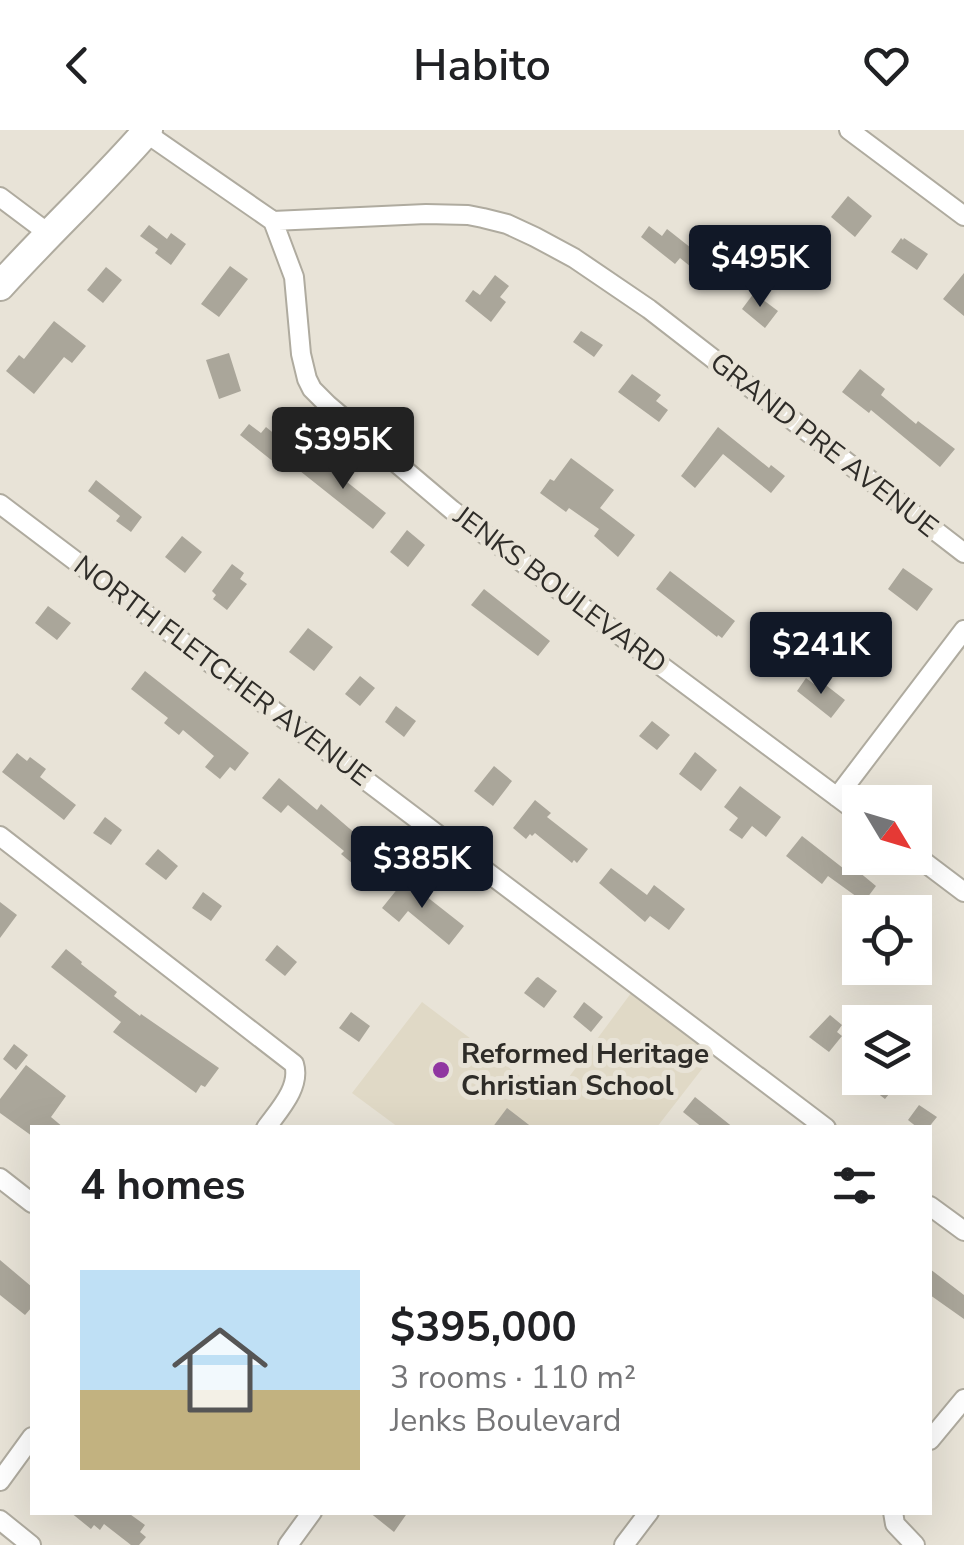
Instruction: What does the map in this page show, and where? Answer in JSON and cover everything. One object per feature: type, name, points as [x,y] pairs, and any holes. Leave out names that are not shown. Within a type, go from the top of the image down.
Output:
[{"type":"main road","points":[[4,273],[95,188],[147,131]]},
{"type":"street","points":[[147,131],[273,221]]},
{"type":"street","points":[[852,131],[964,216]]},
{"type":"street","points":[[0,198],[48,233]]},
{"type":"street","name":"GRAND PRE AVENUE","points":[[273,221],[468,215],[507,224],[535,236],[649,309],[964,554]]},
{"type":"street","name":"JENKS BOULEVARD","points":[[273,221],[294,278],[300,354],[312,389],[452,510],[842,801]]},
{"type":"street","name":"NORTH FLETCHER AVENUE","points":[[0,504],[822,1125]]},
{"type":"street","points":[[837,797],[964,630]]},
{"type":"street","points":[[0,836],[294,1064],[295,1082],[268,1125]]},
{"type":"street","points":[[932,868],[964,892]]},
{"type":"street","points":[[0,1178],[30,1201]]},
{"type":"street","points":[[932,1208],[964,1232]]},
{"type":"street","points":[[932,1438],[964,1400]]},
{"type":"street","points":[[0,1481],[30,1440]]},
{"type":"street","points":[[288,1545],[310,1515]]},
{"type":"street","points":[[624,1545],[647,1515]]},
{"type":"street","points":[[894,1515],[895,1524],[915,1545]]},
{"type":"street","points":[[0,1520],[31,1545]]},
{"type":"shaded area","name":"Reformed Heritage Christian School","points":[[637,985],[719,1047],[659,1125],[395,1125],[352,1093],[422,1002],[552,1100]]},
{"type":"building","points":[[848,196],[872,216],[855,237],[831,217]]},
{"type":"building","points":[[149,225],[167,239],[171,233],[186,244],[171,265],[140,236]]},
{"type":"building","points":[[649,226],[662,236],[667,229],[705,259],[696,271],[680,258],[675,264],[641,237]]},
{"type":"building","points":[[901,238],[928,254],[917,270],[891,252]]},
{"type":"building","points":[[230,266],[248,279],[219,317],[201,304]]},
{"type":"building","points":[[106,267],[122,280],[103,303],[87,290]]},
{"type":"building","points":[[964,273],[964,316],[943,299]]},
{"type":"building","points":[[495,275],[509,286],[500,297],[506,302],[491,322],[465,301],[473,290],[480,295]]},
{"type":"building","points":[[754,293],[778,311],[765,328],[742,309]]},
{"type":"building","points":[[54,321],[86,346],[72,363],[64,357],[34,394],[6,371],[19,355],[24,359]]},
{"type":"building","points":[[581,331],[603,345],[594,357],[573,342]]},
{"type":"building","points":[[229,353],[241,391],[219,399],[206,360]]},
{"type":"building","points":[[860,369],[885,389],[881,395],[955,449],[940,467],[871,410],[869,413],[842,392]]},
{"type":"building","points":[[632,374],[661,395],[656,401],[668,410],[659,422],[618,392]]},
{"type":"building","points":[[249,424],[261,433],[266,427],[293,449],[280,467],[240,435]]},
{"type":"building","points":[[718,427],[785,476],[771,493],[723,454],[695,488],[681,476]]},
{"type":"building","points":[[313,455],[386,513],[373,529],[300,471]]},
{"type":"building","points":[[571,458],[614,490],[600,508],[635,535],[618,557],[594,536],[599,529],[540,493]]},
{"type":"building","points":[[96,480],[142,517],[131,532],[116,521],[120,516],[88,491]]},
{"type":"building","points":[[407,530],[425,545],[408,567],[390,552]]},
{"type":"building","points":[[182,536],[202,552],[185,573],[165,557]]},
{"type":"building","points":[[232,564],[244,573],[240,579],[247,584],[227,610],[213,599],[216,595],[212,591]]},
{"type":"building","points":[[903,568],[933,589],[917,611],[888,589]]},
{"type":"building","points":[[670,571],[735,621],[722,638],[656,589]]},
{"type":"building","points":[[484,589],[550,641],[538,656],[471,605]]},
{"type":"building","points":[[48,606],[71,623],[57,640],[35,623]]},
{"type":"building","points":[[308,628],[333,647],[314,671],[289,652]]},
{"type":"building","points":[[145,671],[249,753],[235,771],[230,767],[220,779],[205,767],[214,756],[183,730],[179,735],[164,723],[168,718],[131,689]]},
{"type":"building","points":[[360,676],[375,688],[360,706],[345,694]]},
{"type":"building","points":[[806,678],[814,684],[818,679],[845,700],[831,718],[797,691]]},
{"type":"building","points":[[396,706],[416,721],[404,737],[385,722]]},
{"type":"building","points":[[652,721],[670,735],[657,750],[639,736]]},
{"type":"building","points":[[695,752],[717,770],[701,791],[679,774]]},
{"type":"building","points":[[17,753],[46,769],[40,777],[76,805],[64,820],[2,772]]},
{"type":"building","points":[[494,766],[512,781],[493,806],[474,791]]},
{"type":"building","points":[[279,778],[317,810],[321,804],[357,835],[360,832],[388,859],[376,873],[364,862],[359,869],[341,854],[344,851],[288,805],[281,813],[262,798]]},
{"type":"building","points":[[740,786],[781,817],[766,837],[752,826],[742,839],[729,830],[738,818],[724,807]]},
{"type":"building","points":[[535,800],[551,813],[547,817],[588,849],[577,863],[535,833],[526,839],[513,828]]},
{"type":"building","points":[[105,817],[122,830],[111,845],[93,833]]},
{"type":"building","points":[[802,836],[842,867],[842,875],[863,875],[876,886],[869,895],[854,895],[828,876],[822,884],[786,856]]},
{"type":"building","points":[[158,849],[178,866],[166,880],[145,864]]},
{"type":"building","points":[[611,868],[647,895],[654,885],[685,909],[669,930],[650,916],[645,922],[599,883]]},
{"type":"building","points":[[407,877],[464,926],[449,945],[408,911],[399,922],[382,908]]},
{"type":"building","points":[[203,892],[222,906],[211,921],[192,908]]},
{"type":"building","points":[[0,902],[17,915],[0,938]]},
{"type":"building","points":[[277,945],[297,962],[285,976],[265,960]]},
{"type":"building","points":[[66,949],[117,992],[114,996],[219,1068],[205,1087],[201,1085],[196,1093],[113,1032],[121,1022],[51,967]]},
{"type":"building","points":[[538,977],[557,991],[544,1008],[524,993]]},
{"type":"building","points":[[584,1002],[603,1017],[591,1032],[573,1017]]},
{"type":"building","points":[[351,1012],[370,1026],[359,1042],[339,1028]]},
{"type":"building","points":[[830,1015],[842,1025],[837,1032],[842,1036],[829,1052],[809,1037]]},
{"type":"building","points":[[14,1044],[28,1055],[16,1070],[3,1059]]},
{"type":"building","points":[[26,1065],[66,1096],[51,1117],[60,1125],[30,1125],[30,1135],[0,1113],[0,1099]]},
{"type":"building","points":[[695,1097],[730,1125],[699,1125],[683,1112]]},
{"type":"building","points":[[919,1105],[937,1117],[930,1125],[914,1125],[908,1120]]},
{"type":"building","points":[[507,1108],[529,1125],[494,1125]]},
{"type":"building","points":[[0,1260],[30,1285],[30,1309],[25,1315],[0,1295]]},
{"type":"building","points":[[932,1271],[964,1295],[964,1319],[932,1296]]},
{"type":"building","points":[[74,1515],[131,1515],[145,1525],[140,1532],[146,1537],[139,1545],[131,1545],[104,1524],[100,1530],[94,1525],[91,1529]]},
{"type":"building","points":[[373,1515],[406,1515],[394,1532]]},
{"type":"place","name":"Reformed Heritage Christian School","points":[[441,1070]]}]
